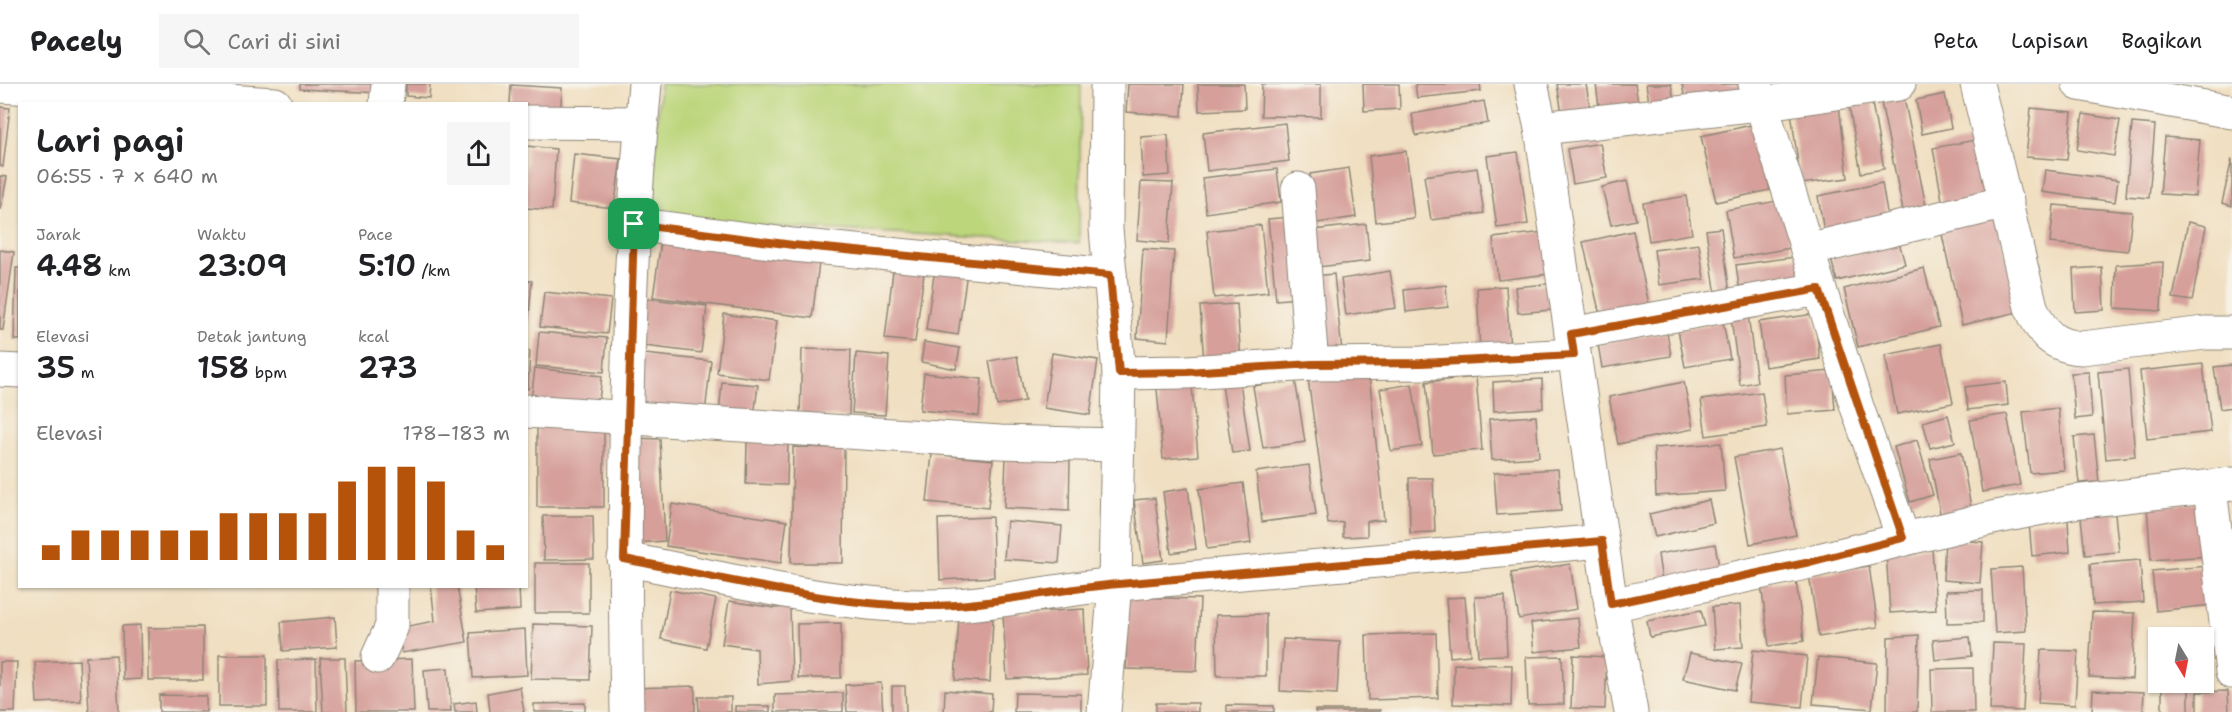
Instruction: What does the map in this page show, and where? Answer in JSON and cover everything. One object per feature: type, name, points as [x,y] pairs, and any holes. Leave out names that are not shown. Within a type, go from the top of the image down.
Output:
[{"type":"street","points":[[387,102],[388,84]]},
{"type":"street","points":[[627,712],[624,559],[627,419],[634,224],[645,84]]},
{"type":"street","points":[[1104,712],[1115,584],[1119,373],[1106,229],[1107,84]]},
{"type":"street","points":[[1531,84],[1541,128],[1611,604],[1635,712]]},
{"type":"street","points":[[1541,128],[1757,94],[1899,84]]},
{"type":"street","points":[[1977,84],[2031,307],[2045,334],[2055,343],[2082,348],[2205,333],[2232,333]]},
{"type":"street","points":[[2091,85],[2232,112]]},
{"type":"street","points":[[0,86],[245,102]]},
{"type":"street","points":[[1757,94],[1819,289],[1903,538]]},
{"type":"street","points":[[528,122],[641,123]]},
{"type":"street","points":[[1298,189],[1312,364]]},
{"type":"street","points":[[1807,250],[2007,202]]},
{"type":"street","points":[[634,224],[793,245],[1110,275]]},
{"type":"street","points":[[1119,373],[1187,372],[1312,364],[1421,363],[1572,344],[1819,289]]},
{"type":"street","points":[[0,370],[18,371]]},
{"type":"street","points":[[528,411],[1000,442],[1118,445]]},
{"type":"street","points":[[1611,604],[1810,562],[1903,538],[2073,502],[2221,486],[2232,672]]},
{"type":"street","points":[[624,559],[873,604],[924,606],[968,604],[1115,584],[1307,570],[1602,541]]},
{"type":"street","points":[[378,657],[392,627],[392,588]]},
{"type":"green space","points":[[660,84],[1081,84],[1079,243],[651,220]]},
{"type":"building","points":[[300,84],[380,84],[380,93],[300,89]]},
{"type":"building","points":[[406,84],[430,84],[429,98],[406,96]]},
{"type":"building","points":[[1128,84],[1184,84],[1182,116],[1126,112]]},
{"type":"building","points":[[1198,84],[1244,84],[1245,109],[1199,111]]},
{"type":"building","points":[[1262,84],[1321,84],[1321,117],[1261,116]]},
{"type":"building","points":[[1363,84],[1399,84],[1400,109],[1364,111]]},
{"type":"building","points":[[1415,84],[1480,84],[1481,91],[1417,98]]},
{"type":"building","points":[[1557,84],[1586,84],[1591,114],[1563,119]]},
{"type":"building","points":[[1596,84],[1635,84],[1639,108],[1600,114]]},
{"type":"building","points":[[1646,84],[1671,84],[1675,104],[1650,108]]},
{"type":"building","points":[[1682,84],[1742,84],[1743,90],[1685,100]]},
{"type":"building","points":[[511,85],[562,88],[560,119],[528,117],[528,102],[510,102]]},
{"type":"building","points":[[1945,94],[1951,128],[1922,134],[1916,100]]},
{"type":"building","points":[[1904,98],[1926,206],[1903,211],[1881,102]]},
{"type":"building","points":[[1484,101],[1488,123],[1416,136],[1412,114]]},
{"type":"building","points":[[1872,103],[1884,169],[1861,173],[1849,106]]},
{"type":"building","points":[[1839,105],[1848,178],[1801,184],[1791,112]]},
{"type":"building","points":[[0,107],[10,108],[3,167],[0,166]]},
{"type":"building","points":[[2031,108],[2072,112],[2067,160],[2026,157]]},
{"type":"building","points":[[2083,114],[2120,120],[2114,156],[2077,150]]},
{"type":"building","points":[[1285,123],[1289,161],[1207,171],[1203,133]]},
{"type":"building","points":[[2132,123],[2155,125],[2149,198],[2126,196]]},
{"type":"building","points":[[1756,124],[1770,190],[1716,202],[1701,136]]},
{"type":"building","points":[[1168,135],[1170,175],[1143,177],[1141,137]]},
{"type":"building","points":[[2165,137],[2200,140],[2195,196],[2160,194]]},
{"type":"building","points":[[1975,140],[1987,198],[1943,206],[1933,148]]},
{"type":"building","points":[[1600,143],[1607,178],[1573,184],[1567,149]]},
{"type":"building","points":[[528,146],[556,149],[552,210],[528,208]]},
{"type":"building","points":[[1406,151],[1414,218],[1376,222],[1369,156]]},
{"type":"building","points":[[1518,152],[1528,224],[1497,228],[1487,156]]},
{"type":"building","points":[[574,154],[621,159],[614,208],[569,203]]},
{"type":"building","points":[[2232,159],[2232,206],[2222,203]]},
{"type":"building","points":[[1349,168],[1356,217],[1317,223],[1310,174]]},
{"type":"building","points":[[1477,168],[1484,213],[1431,220],[1424,176]]},
{"type":"building","points":[[1277,169],[1281,202],[1206,213],[1202,178]]},
{"type":"building","points":[[2045,170],[2118,180],[2115,202],[2042,192]]},
{"type":"building","points":[[0,176],[7,177],[1,209],[0,209]]},
{"type":"building","points":[[1627,181],[1636,220],[1611,225],[1602,187]]},
{"type":"building","points":[[1141,182],[1173,183],[1169,243],[1137,240]]},
{"type":"building","points":[[1882,183],[1889,225],[1825,238],[1818,196]]},
{"type":"building","points":[[1686,196],[1692,234],[1649,241],[1643,203]]},
{"type":"building","points":[[1783,200],[1791,248],[1734,258],[1726,210]]},
{"type":"building","points":[[2054,205],[2132,212],[2128,251],[2050,243]]},
{"type":"building","points":[[1291,217],[1299,298],[1276,300],[1268,219]]},
{"type":"building","points":[[1998,218],[2018,312],[1962,325],[1941,230]]},
{"type":"building","points":[[2188,222],[2206,226],[2192,301],[2173,298]]},
{"type":"building","points":[[1366,224],[1370,261],[1318,267],[1313,230]]},
{"type":"building","points":[[1261,225],[1268,292],[1214,298],[1207,231]]},
{"type":"building","points":[[1721,228],[1730,293],[1716,295],[1706,230]]},
{"type":"building","points":[[1633,231],[1649,304],[1600,315],[1583,242]]},
{"type":"building","points":[[1544,232],[1549,274],[1498,280],[1493,238]]},
{"type":"building","points":[[662,234],[820,255],[812,318],[653,297]]},
{"type":"building","points":[[1899,242],[1905,264],[1837,281],[1831,259]]},
{"type":"building","points":[[1699,244],[1704,279],[1659,285],[1654,250]]},
{"type":"building","points":[[1143,249],[1174,251],[1168,341],[1137,338]]},
{"type":"building","points":[[0,250],[14,252],[3,330],[0,330]]},
{"type":"building","points":[[1802,256],[1805,277],[1739,286],[1736,265]]},
{"type":"building","points":[[936,261],[968,265],[958,335],[926,330]]},
{"type":"building","points":[[894,262],[925,266],[915,342],[885,339]]},
{"type":"building","points":[[2163,262],[2161,311],[2115,308],[2116,265]]},
{"type":"building","points":[[2102,267],[2104,310],[2075,312],[2073,269]]},
{"type":"building","points":[[16,268],[18,268],[18,340],[14,340]]},
{"type":"building","points":[[1924,268],[1939,327],[1858,347],[1844,289]]},
{"type":"building","points":[[1390,271],[1396,308],[1346,315],[1341,279]]},
{"type":"building","points":[[1334,274],[1342,352],[1320,354],[1312,276]]},
{"type":"building","points":[[528,281],[532,281],[528,326]]},
{"type":"building","points":[[1548,284],[1551,310],[1518,313],[1515,287]]},
{"type":"building","points":[[1446,285],[1448,307],[1406,312],[1404,290]]},
{"type":"building","points":[[1506,286],[1510,350],[1480,352],[1477,288]]},
{"type":"building","points":[[544,292],[611,299],[607,334],[540,327]]},
{"type":"building","points":[[644,298],[707,306],[701,353],[637,345]]},
{"type":"building","points":[[1237,304],[1241,361],[1204,364],[1200,306]]},
{"type":"building","points":[[724,314],[777,321],[769,380],[717,373]]},
{"type":"building","points":[[1814,314],[1820,359],[1765,367],[1759,322]]},
{"type":"building","points":[[1748,315],[1757,382],[1740,385],[1731,318]]},
{"type":"building","points":[[1723,322],[1730,359],[1685,367],[1678,330]]},
{"type":"building","points":[[539,332],[607,338],[604,372],[536,366]]},
{"type":"building","points":[[1667,332],[1671,356],[1602,368],[1598,344]]},
{"type":"building","points":[[924,342],[960,348],[956,369],[921,362]]},
{"type":"building","points":[[1941,344],[1953,403],[1897,414],[1885,355]]},
{"type":"building","points":[[802,349],[851,350],[849,417],[800,415]]},
{"type":"building","points":[[528,350],[530,351],[528,389]]},
{"type":"building","points":[[635,353],[711,361],[705,413],[629,405]]},
{"type":"building","points":[[856,353],[889,356],[885,415],[852,413]]},
{"type":"building","points":[[1052,353],[1098,360],[1090,415],[1044,408]]},
{"type":"building","points":[[1017,356],[1025,401],[997,406],[989,361]]},
{"type":"building","points":[[2203,364],[2211,432],[2147,439],[2140,371]]},
{"type":"building","points":[[2232,365],[2232,407],[2220,409],[2214,367]]},
{"type":"building","points":[[535,368],[602,376],[598,409],[531,401]]},
{"type":"building","points":[[2128,369],[2135,456],[2106,459],[2098,372]]},
{"type":"building","points":[[1832,371],[1835,410],[1787,414],[1785,375]]},
{"type":"building","points":[[2089,372],[2092,417],[2075,419],[2071,373]]},
{"type":"building","points":[[924,373],[982,379],[979,416],[920,410]]},
{"type":"building","points":[[1369,374],[1384,520],[1367,521],[1367,536],[1343,537],[1343,522],[1328,524],[1308,379]]},
{"type":"building","points":[[1476,377],[1482,450],[1433,454],[1426,382]]},
{"type":"building","points":[[1295,379],[1305,442],[1263,448],[1253,386]]},
{"type":"building","points":[[1542,379],[1543,408],[1494,411],[1493,382]]},
{"type":"building","points":[[722,382],[758,385],[754,417],[719,414]]},
{"type":"building","points":[[1240,382],[1250,451],[1232,453],[1222,384]]},
{"type":"building","points":[[1684,382],[1693,429],[1618,444],[1609,397]]},
{"type":"building","points":[[2006,382],[2008,405],[1968,410],[1965,387]]},
{"type":"building","points":[[1412,384],[1422,446],[1391,451],[1380,389]]},
{"type":"building","points":[[1192,386],[1198,456],[1163,459],[1157,389]]},
{"type":"building","points":[[1762,392],[1767,427],[1706,436],[1701,400]]},
{"type":"building","points":[[2058,408],[2064,470],[2030,473],[2023,412]]},
{"type":"building","points":[[2007,414],[2020,485],[1982,492],[1970,420]]},
{"type":"building","points":[[1948,415],[1955,442],[1930,448],[1923,422]]},
{"type":"building","points":[[1536,416],[1539,457],[1492,460],[1489,419]]},
{"type":"building","points":[[537,427],[604,427],[604,507],[537,507]]},
{"type":"building","points":[[2094,435],[2099,482],[2079,483],[2074,437]]},
{"type":"building","points":[[632,438],[660,439],[665,541],[637,543]]},
{"type":"building","points":[[1917,440],[1933,495],[1910,502],[1894,447]]},
{"type":"building","points":[[747,442],[788,443],[787,485],[746,484]]},
{"type":"building","points":[[1721,443],[1725,491],[1656,496],[1654,448]]},
{"type":"building","points":[[793,447],[844,448],[843,563],[791,563]]},
{"type":"building","points":[[1780,449],[1796,535],[1750,544],[1734,457]]},
{"type":"building","points":[[1961,453],[1973,518],[1942,524],[1930,459]]},
{"type":"building","points":[[932,454],[993,460],[988,508],[927,502]]},
{"type":"building","points":[[1006,458],[1070,460],[1069,511],[1004,508]]},
{"type":"building","points":[[1309,465],[1316,515],[1262,522],[1256,472]]},
{"type":"building","points":[[1558,469],[1561,511],[1497,515],[1494,473]]},
{"type":"building","points":[[1409,478],[1433,478],[1435,532],[1410,533]]},
{"type":"building","points":[[1243,483],[1251,543],[1207,549],[1199,489]]},
{"type":"building","points":[[1188,488],[1196,549],[1171,553],[1163,492]]},
{"type":"building","points":[[1155,498],[1163,560],[1143,563],[1134,500]]},
{"type":"building","points":[[1709,500],[1714,523],[1655,537],[1649,514]]},
{"type":"building","points":[[2207,502],[2211,556],[2151,560],[2147,507]]},
{"type":"building","points":[[672,504],[787,521],[781,563],[666,546]]},
{"type":"building","points":[[2114,505],[2119,552],[2085,555],[2080,508]]},
{"type":"building","points":[[543,516],[593,516],[594,559],[544,560]]},
{"type":"building","points":[[992,517],[994,577],[940,580],[938,519]]},
{"type":"building","points":[[2068,520],[2070,552],[2032,556],[2029,523]]},
{"type":"building","points":[[1007,521],[1062,526],[1059,563],[1004,559]]},
{"type":"building","points":[[1945,539],[1983,542],[1980,583],[1943,580]]},
{"type":"building","points":[[1715,544],[1720,572],[1662,582],[1658,554]]},
{"type":"building","points":[[1932,548],[1936,610],[1890,613],[1886,551]]},
{"type":"building","points":[[2140,560],[2143,602],[2093,605],[2090,564]]},
{"type":"building","points":[[535,563],[589,563],[589,613],[535,613]]},
{"type":"building","points":[[1570,564],[1577,609],[1519,619],[1511,573]]},
{"type":"building","points":[[1869,566],[1878,627],[1819,637],[1809,575]]},
{"type":"building","points":[[2208,566],[2212,605],[2156,611],[2152,571]]},
{"type":"building","points":[[2022,567],[2026,631],[1995,633],[1991,569]]},
{"type":"building","points":[[1796,580],[1804,641],[1769,646],[1761,584]]},
{"type":"building","points":[[431,588],[457,588],[467,642],[402,653],[398,628],[435,621]]},
{"type":"building","points":[[474,588],[519,588],[520,610],[476,613]]},
{"type":"building","points":[[670,590],[716,599],[706,648],[661,639]]},
{"type":"building","points":[[1983,590],[1983,622],[1947,623],[1946,591]]},
{"type":"building","points":[[1505,596],[1507,655],[1478,656],[1475,597]]},
{"type":"building","points":[[1128,597],[1200,599],[1197,671],[1126,669]]},
{"type":"building","points":[[1465,597],[1470,655],[1450,657],[1446,598]]},
{"type":"building","points":[[729,601],[775,608],[790,607],[792,681],[758,684],[757,649],[722,644]]},
{"type":"building","points":[[1740,605],[1743,647],[1715,649],[1712,607]]},
{"type":"building","points":[[1084,609],[1087,675],[1007,679],[1003,614]]},
{"type":"building","points":[[1701,610],[1705,626],[1650,637],[1647,621]]},
{"type":"building","points":[[2092,612],[2135,613],[2132,679],[2089,677]]},
{"type":"building","points":[[1266,614],[1266,676],[1217,676],[1216,615]]},
{"type":"building","points":[[335,617],[337,647],[283,651],[281,622]]},
{"type":"building","points":[[959,617],[993,619],[990,682],[955,680]]},
{"type":"building","points":[[1578,618],[1581,647],[1534,652],[1531,623]]},
{"type":"building","points":[[841,623],[841,678],[798,678],[797,624]]},
{"type":"building","points":[[533,624],[592,626],[590,680],[531,679]]},
{"type":"building","points":[[140,625],[141,679],[123,680],[122,626]]},
{"type":"building","points":[[203,627],[203,680],[148,680],[148,628]]},
{"type":"building","points":[[525,629],[527,675],[473,678],[470,633]]},
{"type":"building","points":[[1436,633],[1438,698],[1368,700],[1366,635]]},
{"type":"building","points":[[1919,635],[1917,712],[1887,712],[1888,637]]},
{"type":"building","points":[[1970,637],[1972,656],[1935,660],[1933,640]]},
{"type":"building","points":[[1283,639],[1340,642],[1337,694],[1280,691]]},
{"type":"building","points":[[1993,643],[2026,644],[2023,711],[1990,710]]},
{"type":"building","points":[[1753,650],[1807,656],[1802,707],[1748,702]]},
{"type":"building","points":[[2041,650],[2078,651],[2075,705],[2038,703]]},
{"type":"building","points":[[1690,653],[1742,664],[1735,690],[1683,679]]},
{"type":"building","points":[[116,655],[119,712],[89,712],[86,657]]},
{"type":"building","points":[[219,655],[267,655],[267,706],[219,706]]},
{"type":"building","points":[[1573,655],[1607,657],[1605,709],[1571,708]]},
{"type":"building","points":[[1562,656],[1564,704],[1528,705],[1526,657]]},
{"type":"building","points":[[1818,657],[1877,663],[1872,709],[1813,704]]},
{"type":"building","points":[[320,658],[345,658],[347,712],[323,712]]},
{"type":"building","points":[[316,659],[317,712],[279,712],[278,660]]},
{"type":"building","points":[[412,659],[414,712],[356,712],[355,661]]},
{"type":"building","points":[[79,660],[81,701],[37,703],[35,662]]},
{"type":"building","points":[[0,662],[17,662],[15,712],[0,712]]},
{"type":"building","points":[[1454,664],[1512,665],[1511,706],[1453,704]]},
{"type":"building","points":[[448,668],[451,712],[427,712],[424,670]]},
{"type":"building","points":[[1973,668],[1974,712],[1932,712],[1931,669]]},
{"type":"building","points":[[881,683],[883,712],[847,712],[845,685]]},
{"type":"building","points":[[695,686],[695,712],[634,712],[634,688]]},
{"type":"building","points":[[892,686],[905,686],[906,712],[892,712]]},
{"type":"building","points":[[520,687],[524,712],[490,712],[488,693]]},
{"type":"building","points":[[945,690],[992,694],[991,712],[944,712]]},
{"type":"building","points":[[2093,690],[2144,692],[2143,712],[2092,712]]},
{"type":"building","points":[[2228,691],[2229,712],[2197,712],[2197,693]]},
{"type":"building","points":[[843,693],[843,712],[775,712],[775,695]]},
{"type":"building","points":[[1015,693],[1081,694],[1081,712],[1014,712]]},
{"type":"building","points":[[2162,693],[2189,693],[2189,712],[2162,712]]},
{"type":"building","points":[[159,695],[206,696],[206,712],[159,712]]},
{"type":"building","points":[[698,697],[731,697],[731,712],[699,712]]},
{"type":"building","points":[[476,701],[477,712],[455,712],[454,704]]},
{"type":"building","points":[[585,703],[585,712],[534,712],[534,704]]},
{"type":"building","points":[[1156,703],[1198,703],[1198,712],[1156,712]]},
{"type":"building","points":[[1227,705],[1274,706],[1274,712],[1227,712]]},
{"type":"building","points":[[735,706],[770,706],[770,712],[735,712]]},
{"type":"building","points":[[1315,710],[1380,710],[1380,712],[1315,712]]},
{"type":"route","points":[[634,224],[793,245],[1110,275],[1119,373],[1187,372],[1312,364],[1421,363],[1574,355],[1571,334],[1819,289],[1903,538],[1810,562],[1611,604],[1602,541],[1307,570],[1115,584],[968,604],[924,606],[873,604],[624,559],[631,262],[634,224]]}]
